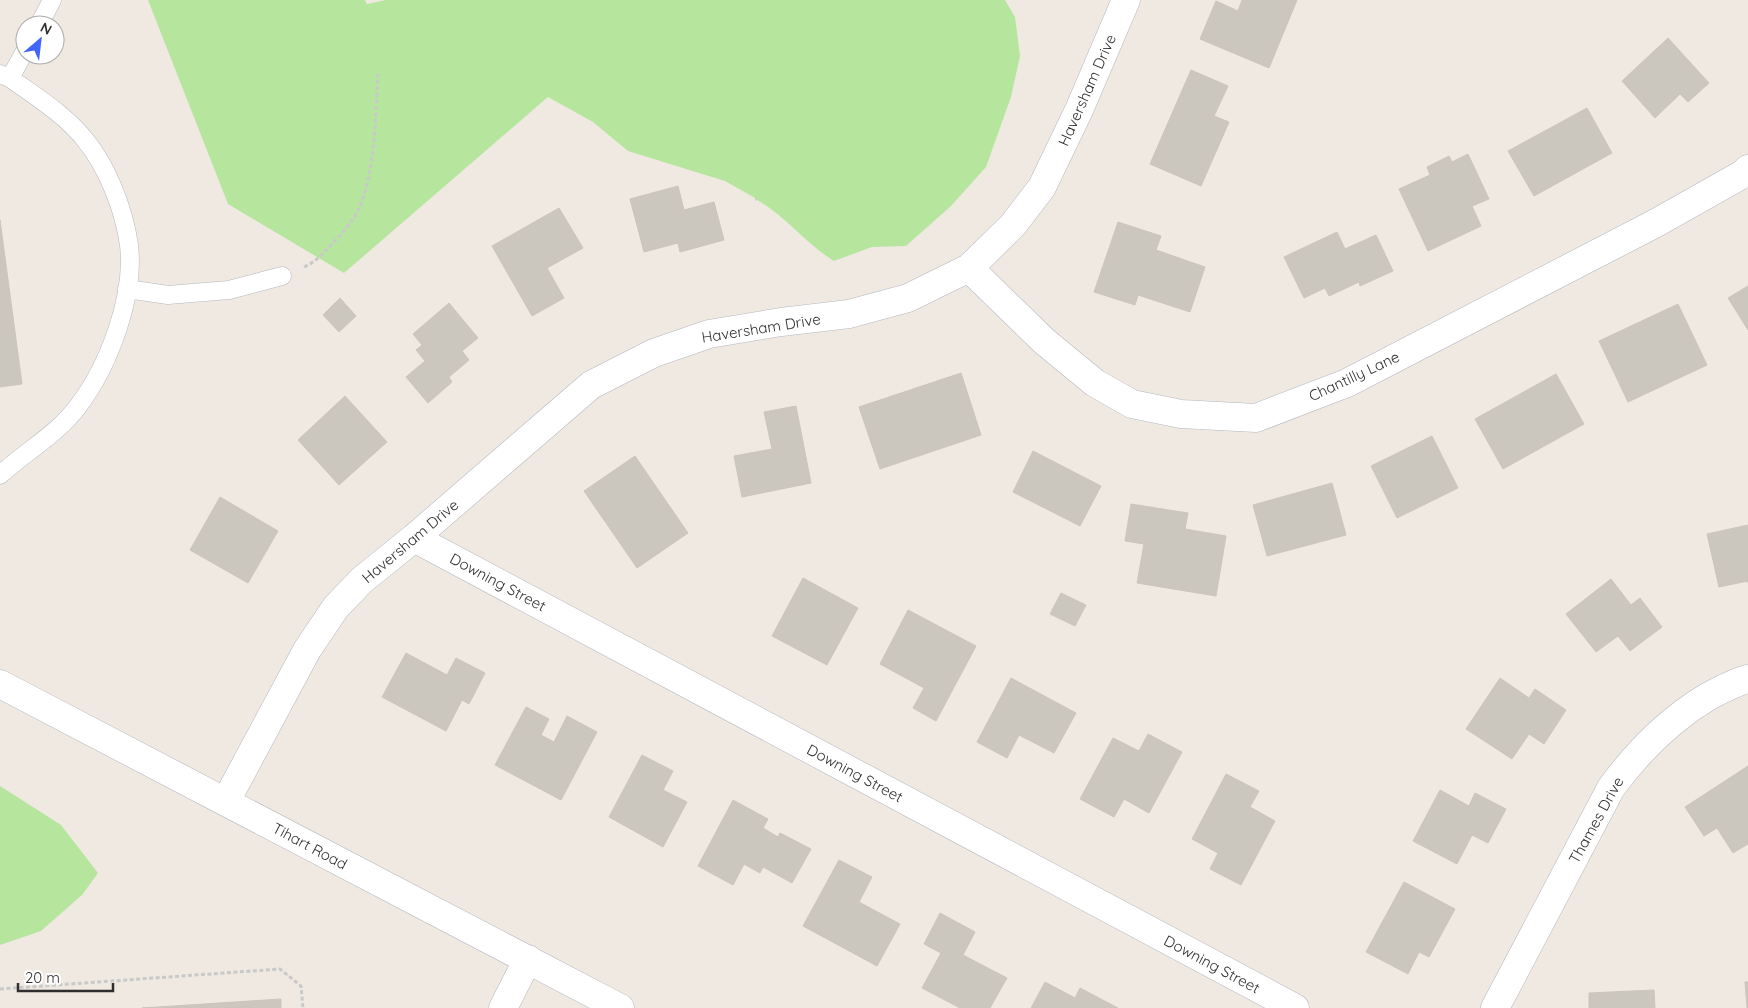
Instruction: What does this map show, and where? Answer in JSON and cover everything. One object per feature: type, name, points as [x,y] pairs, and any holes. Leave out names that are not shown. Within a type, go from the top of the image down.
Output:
[{"type":"street","name":"Haversham Drive","points":[[226,801],[306,650],[336,607],[362,580],[414,538],[591,385],[654,353],[709,334],[782,322],[849,314],[874,308],[908,298],[969,268],[1013,225],[1042,186],[1079,110],[1126,0]]},
{"type":"street","name":"Chantilly Lane","points":[[969,268],[1044,341],[1095,383],[1132,404],[1181,414],[1256,418],[1347,383],[1656,223],[1743,174],[1748,169]]},
{"type":"street","name":"Downing Street","points":[[414,538],[1295,1008]]},
{"type":"street","name":"Thames Drive","points":[[1495,1008],[1611,788],[1628,765],[1669,723],[1718,691],[1748,679]]},
{"type":"street","name":"Tihart Road","points":[[0,684],[620,1008]]},
{"type":"street","points":[[503,1008],[528,959]]},
{"type":"lane","points":[[44,15],[52,0]]},
{"type":"lane","points":[[1,472],[39,444],[63,423],[79,406],[99,376],[111,348],[122,313],[127,289],[129,245],[118,203],[100,161],[86,140],[67,121],[5,76],[15,64]]},
{"type":"lane","points":[[127,289],[168,295],[229,290],[282,276]]},
{"type":"path","points":[[282,276],[314,263],[341,235],[359,208],[367,181],[374,139],[378,74]]},
{"type":"path","points":[[0,989],[280,969],[301,986],[303,1008]]},
{"type":"green space","points":[[148,0],[365,0],[367,4],[386,0],[1005,0],[1015,17],[1020,56],[1011,97],[986,167],[951,206],[906,246],[872,247],[834,261],[814,247],[777,214],[757,200],[755,201],[755,198],[725,181],[628,151],[593,122],[548,97],[344,273],[228,204]]},
{"type":"green space","points":[[0,786],[61,825],[98,873],[82,895],[41,931],[0,945]]},
{"type":"building","points":[[1242,0],[1297,0],[1269,68],[1200,39],[1216,1],[1238,11]]},
{"type":"building","points":[[1668,38],[1709,83],[1688,102],[1680,94],[1655,118],[1622,81]]},
{"type":"building","points":[[1191,70],[1228,86],[1214,116],[1229,122],[1201,186],[1150,164]]},
{"type":"building","points":[[1587,108],[1612,153],[1534,196],[1508,151]]},
{"type":"building","points":[[1468,154],[1489,199],[1472,206],[1481,226],[1428,251],[1399,189],[1430,175],[1427,167],[1449,156],[1452,162]]},
{"type":"building","points":[[678,186],[684,210],[714,202],[724,240],[680,252],[678,243],[644,252],[630,199]]},
{"type":"building","points":[[559,208],[583,248],[547,268],[564,298],[532,316],[492,246]]},
{"type":"building","points":[[0,220],[22,384],[0,387]]},
{"type":"building","points":[[1118,222],[1161,236],[1156,250],[1205,267],[1190,312],[1138,295],[1135,305],[1094,292]]},
{"type":"building","points":[[1337,232],[1345,249],[1376,235],[1393,271],[1360,286],[1359,282],[1329,296],[1325,288],[1304,298],[1284,257]]},
{"type":"building","points":[[1748,286],[1748,330],[1728,298]]},
{"type":"building","points":[[340,298],[356,316],[339,332],[323,315]]},
{"type":"building","points":[[449,303],[478,338],[462,351],[469,360],[449,377],[452,382],[428,403],[406,377],[425,361],[416,350],[422,345],[413,334]]},
{"type":"building","points":[[1678,304],[1707,365],[1628,402],[1599,341]]},
{"type":"building","points":[[961,373],[981,435],[880,469],[859,407]]},
{"type":"building","points":[[1556,374],[1584,424],[1503,469],[1475,419]]},
{"type":"building","points":[[345,396],[387,442],[339,485],[298,440]]},
{"type":"building","points":[[796,406],[811,483],[742,497],[734,456],[772,449],[764,412]]},
{"type":"building","points":[[1432,436],[1458,488],[1397,518],[1371,466]]},
{"type":"building","points":[[1033,451],[1101,486],[1080,526],[1013,492]]},
{"type":"building","points":[[635,456],[688,533],[637,568],[584,491]]},
{"type":"building","points":[[1332,483],[1346,535],[1267,556],[1253,505]]},
{"type":"building","points":[[220,497],[278,531],[248,583],[190,550]]},
{"type":"building","points":[[1131,504],[1188,513],[1185,529],[1226,536],[1216,596],[1137,583],[1144,544],[1125,541]]},
{"type":"building","points":[[1748,525],[1748,581],[1719,587],[1707,534]]},
{"type":"building","points":[[803,578],[858,608],[827,665],[772,636]]},
{"type":"building","points":[[1611,579],[1631,605],[1640,598],[1662,627],[1630,651],[1618,636],[1596,652],[1566,614]]},
{"type":"building","points":[[1061,593],[1086,605],[1075,626],[1050,614]]},
{"type":"building","points":[[908,610],[976,646],[936,721],[913,708],[924,688],[880,664]]},
{"type":"building","points":[[406,653],[447,675],[456,658],[485,673],[469,704],[462,700],[446,731],[382,697]]},
{"type":"building","points":[[1011,678],[1076,713],[1054,753],[1019,735],[1007,758],[977,742]]},
{"type":"building","points":[[1500,678],[1529,698],[1535,689],[1566,710],[1544,744],[1529,734],[1512,759],[1466,729]]},
{"type":"building","points":[[526,707],[549,719],[541,735],[554,742],[567,716],[597,732],[561,800],[495,765]]},
{"type":"building","points":[[1148,734],[1182,752],[1149,813],[1124,799],[1114,817],[1080,799],[1113,738],[1139,751]]},
{"type":"building","points":[[642,755],[673,771],[663,790],[687,802],[663,847],[609,817]]},
{"type":"building","points":[[1748,766],[1748,844],[1733,853],[1717,828],[1704,836],[1685,807]]},
{"type":"building","points":[[1226,774],[1259,791],[1250,807],[1275,821],[1241,885],[1210,869],[1218,853],[1192,839]]},
{"type":"building","points":[[1440,790],[1469,806],[1475,793],[1506,809],[1488,843],[1472,835],[1457,864],[1413,841]]},
{"type":"building","points":[[733,800],[768,819],[763,828],[778,837],[780,833],[811,849],[792,883],[763,867],[760,873],[744,864],[733,885],[698,866]]},
{"type":"building","points":[[839,860],[872,877],[859,902],[900,924],[877,966],[803,926]]},
{"type":"building","points":[[1404,882],[1455,909],[1429,957],[1419,952],[1408,974],[1366,952]]},
{"type":"building","points":[[940,913],[975,932],[963,955],[1007,978],[990,1008],[960,1008],[922,988],[941,953],[924,944]]},
{"type":"building","points":[[1045,982],[1075,998],[1080,988],[1118,1008],[1031,1008]]},
{"type":"building","points":[[1745,982],[1748,982],[1748,1008],[1747,1008]]},
{"type":"building","points":[[1654,990],[1655,1008],[1589,1008],[1589,993]]},
{"type":"building","points":[[281,999],[281,1008],[142,1008]]}]
